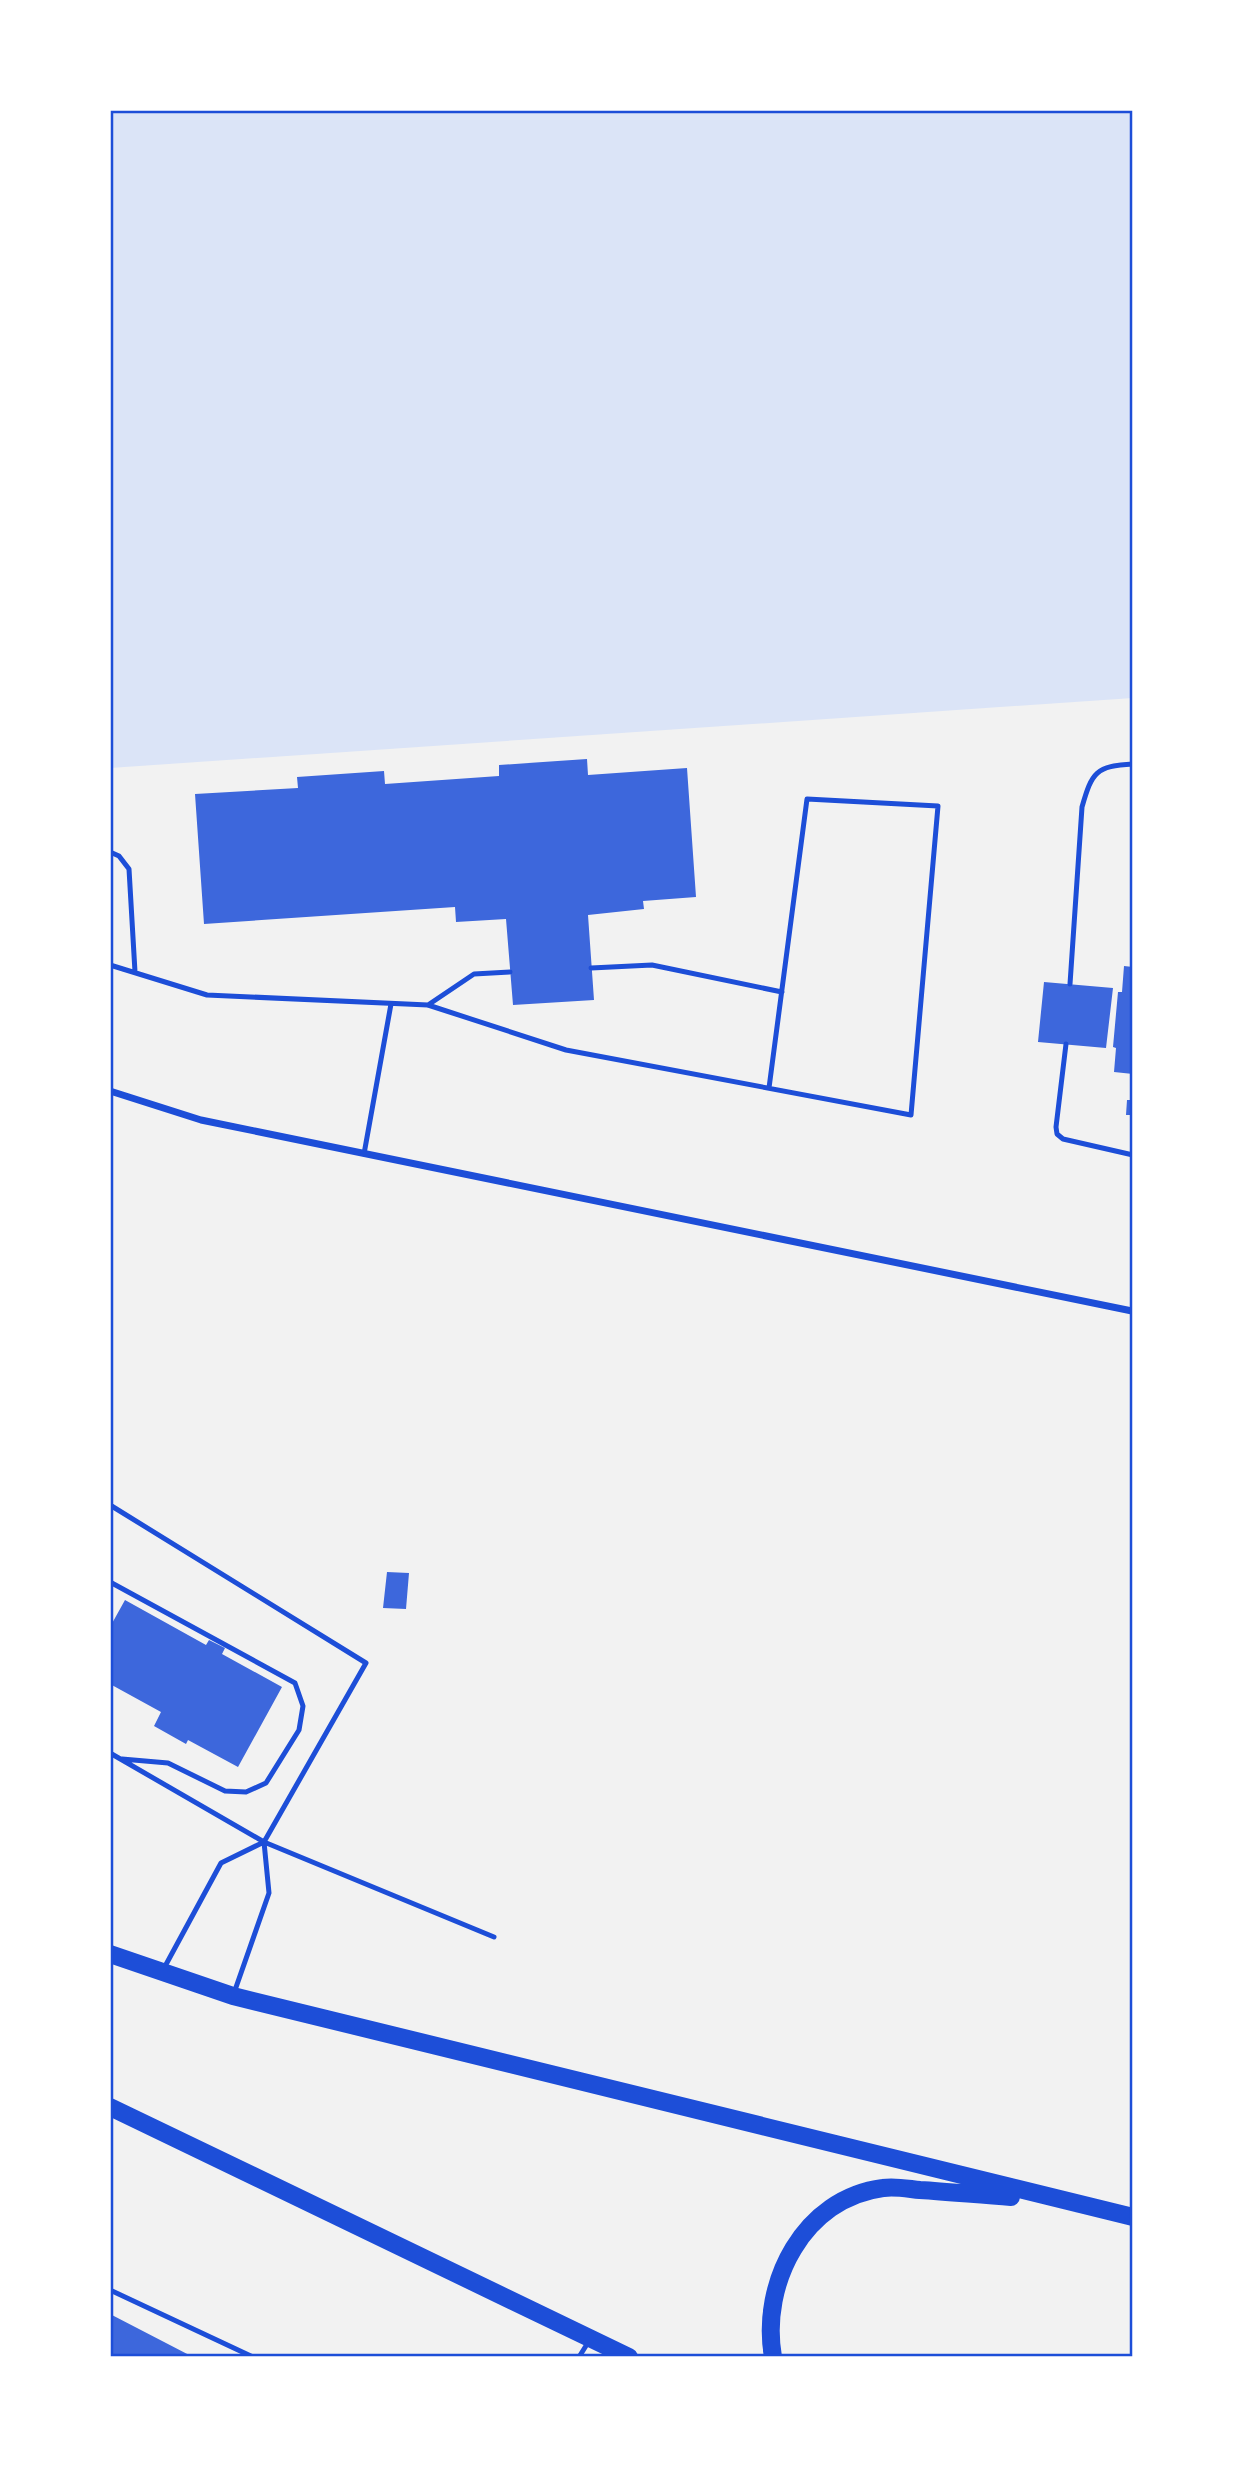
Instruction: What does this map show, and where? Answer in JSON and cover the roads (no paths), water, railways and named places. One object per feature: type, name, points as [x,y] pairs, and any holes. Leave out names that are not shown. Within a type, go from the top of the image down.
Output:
[{"type":"main road","points":[[110,1954],[233,1996],[1133,2217]]},
{"type":"main road","points":[[112,2111],[629,2357]]},
{"type":"main road","points":[[773,2357],[771,2322],[775,2293],[785,2264],[802,2232],[821,2215],[852,2197],[884,2188],[1060,2200]]},
{"type":"street","points":[[110,1091],[201,1121],[1132,1310]]},
{"type":"lane","points":[[1070,984],[1082,807],[1095,775],[1109,765],[1133,764]]},
{"type":"lane","points":[[110,965],[207,995],[428,1005],[566,1050],[911,1115],[938,806],[807,800],[769,1088]]},
{"type":"lane","points":[[110,852],[119,856],[129,869],[135,972]]},
{"type":"lane","points":[[591,968],[652,965],[782,992]]},
{"type":"lane","points":[[428,1005],[474,974],[510,972]]},
{"type":"lane","points":[[364,1154],[391,1004]]},
{"type":"lane","points":[[1066,1044],[1056,1127],[1058,1135],[1063,1139],[1133,1155]]},
{"type":"lane","points":[[110,1505],[366,1663],[264,1842],[222,1863],[163,1971]]},
{"type":"lane","points":[[110,1582],[295,1683],[303,1706],[299,1730],[266,1783],[246,1791],[225,1791],[168,1763],[122,1759]]},
{"type":"lane","points":[[110,1753],[264,1842],[494,1937]]},
{"type":"lane","points":[[233,1996],[269,1893],[264,1842]]},
{"type":"lane","points":[[110,2290],[253,2357]]},
{"type":"lane","points":[[579,2357],[590,2338]]}]
